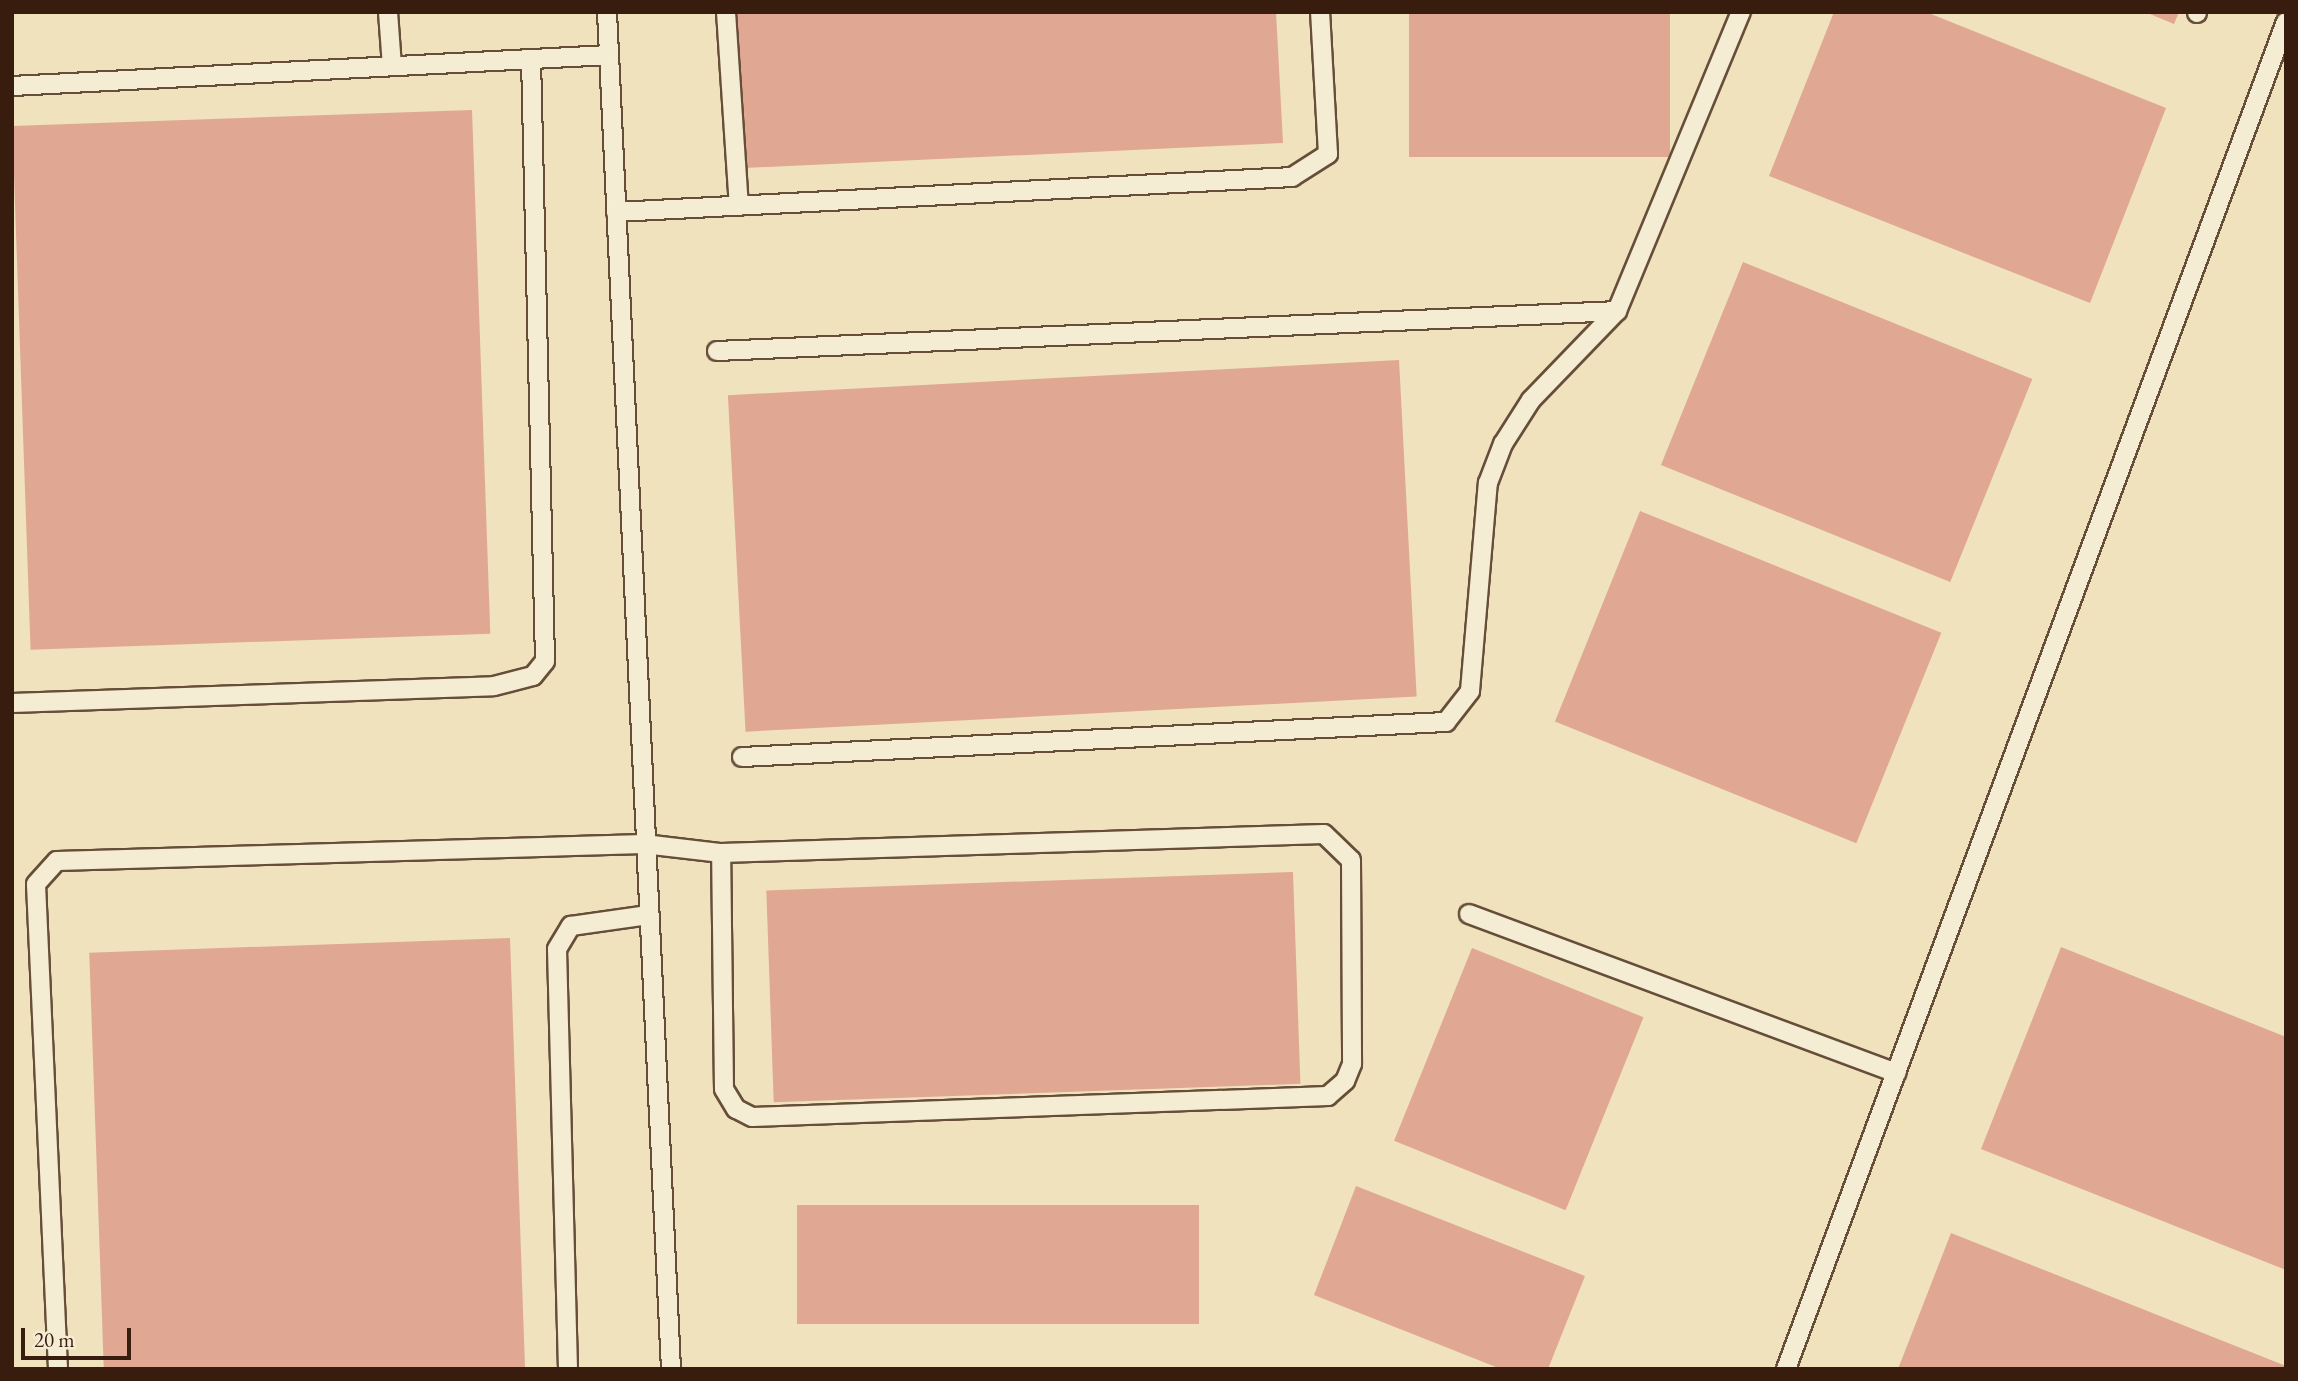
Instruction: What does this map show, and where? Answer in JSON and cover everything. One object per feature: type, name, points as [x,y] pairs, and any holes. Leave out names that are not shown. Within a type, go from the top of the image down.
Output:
[{"type":"lane","points":[[388,12],[392,66]]},
{"type":"lane","points":[[607,12],[644,844],[671,1369]]},
{"type":"lane","points":[[726,12],[739,206]]},
{"type":"lane","points":[[616,212],[1292,177],[1328,155],[1321,12]]},
{"type":"lane","points":[[742,757],[1446,722],[1470,691],[1488,483],[1503,444],[1531,400],[1617,310],[1741,12]]},
{"type":"lane","points":[[1786,1369],[2286,22]]},
{"type":"lane","points":[[12,86],[609,55]]},
{"type":"lane","points":[[12,703],[494,686],[533,676],[545,661],[531,59]]},
{"type":"lane","points":[[717,351],[1617,310]]},
{"type":"lane","points":[[58,1369],[36,884],[46,867],[57,861],[644,844],[722,853],[1324,834],[1351,860],[1352,1064],[1345,1081],[1328,1096],[752,1117],[736,1109],[724,1089],[722,853]]},
{"type":"lane","points":[[1469,914],[1896,1073]]},
{"type":"lane","points":[[568,1369],[558,949],[571,926],[648,915]]},
{"type":"building","points":[[737,12],[1276,12],[1283,143],[745,168]]},
{"type":"building","points":[[1409,12],[1670,12],[1670,157],[1409,157]]},
{"type":"building","points":[[1834,12],[1926,12],[2166,108],[2090,303],[1769,176]]},
{"type":"building","points":[[2145,12],[2179,12],[2174,24]]},
{"type":"building","points":[[472,110],[490,634],[31,650],[12,126]]},
{"type":"building","points":[[1743,262],[2032,379],[1950,582],[1661,465]]},
{"type":"building","points":[[1399,360],[1417,697],[746,732],[728,395]]},
{"type":"building","points":[[1640,511],[1941,633],[1856,843],[1555,721]]},
{"type":"building","points":[[1293,872],[1300,1084],[774,1102],[766,890]]},
{"type":"building","points":[[510,938],[525,1369],[104,1369],[89,953]]},
{"type":"building","points":[[2061,947],[2286,1037],[2286,1270],[1981,1149]]},
{"type":"building","points":[[1472,948],[1644,1017],[1566,1210],[1394,1141]]},
{"type":"building","points":[[1356,1186],[1585,1276],[1548,1369],[1501,1369],[1314,1295]]},
{"type":"building","points":[[797,1205],[1199,1205],[1199,1324],[797,1324]]},
{"type":"building","points":[[1951,1233],[2286,1366],[2286,1369],[1898,1369]]}]
